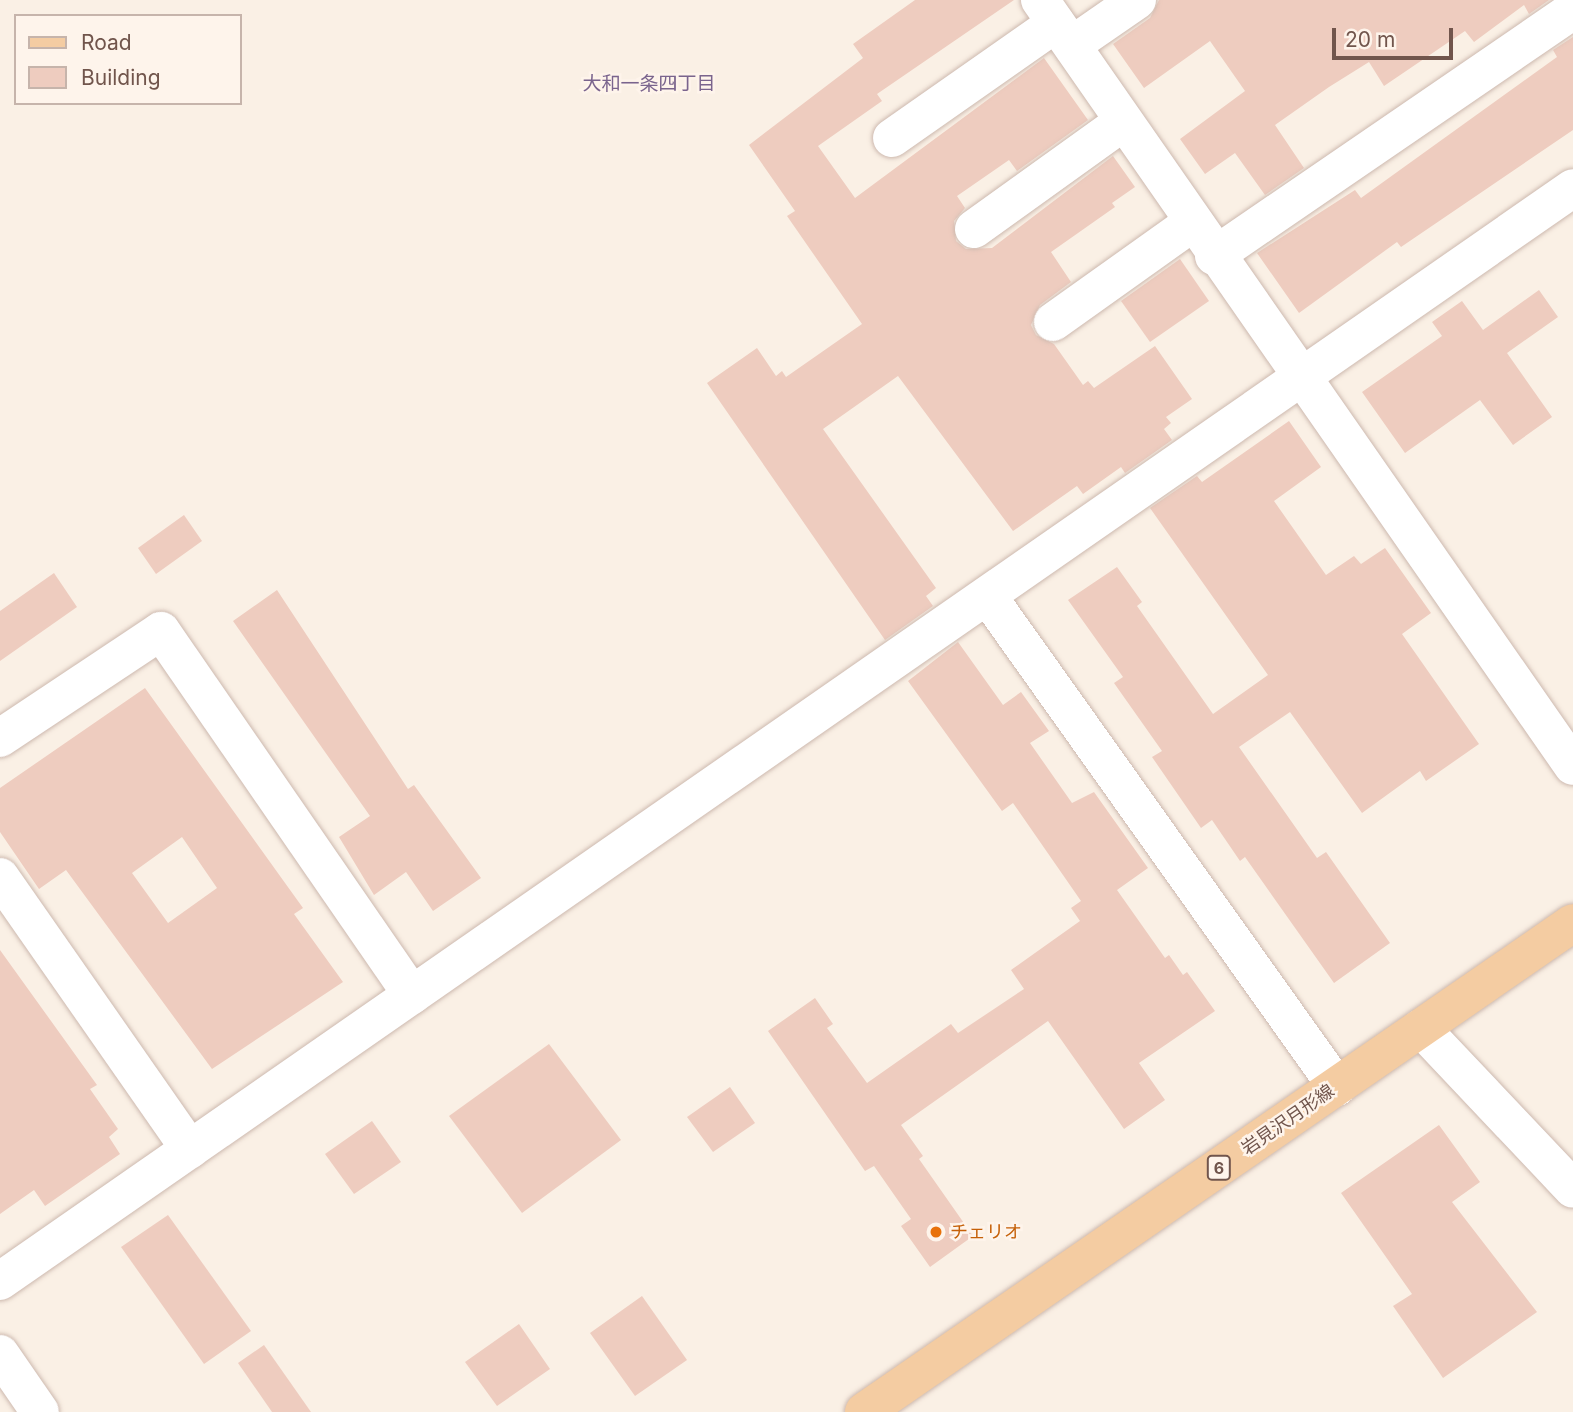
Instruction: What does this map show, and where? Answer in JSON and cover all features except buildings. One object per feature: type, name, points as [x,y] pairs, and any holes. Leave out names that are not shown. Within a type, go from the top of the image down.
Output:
[{"type":"main road","name":"岩見沢月形線","points":[[864,1412],[1573,923]]},
{"type":"street","points":[[892,138],[1056,23],[1138,0]]},
{"type":"street","points":[[1214,256],[1573,10]]},
{"type":"street","points":[[1056,23],[1214,256],[1303,376],[1573,766]]},
{"type":"street","points":[[974,229],[1123,122]]},
{"type":"street","points":[[0,1281],[989,598],[1573,188]]},
{"type":"street","points":[[1053,322],[1192,223]]},
{"type":"street","points":[[989,598],[1338,1087]]},
{"type":"street","points":[[0,738],[161,631],[412,995]]},
{"type":"street","points":[[0,877],[190,1149]]},
{"type":"street","points":[[1421,1028],[1573,1189]]},
{"type":"street","points":[[0,1354],[40,1412]]},
{"type":"place","name":"チェリオ","points":[[936,1232]]},
{"type":"district","name":"大和一条四丁目","points":[[649,84]]}]
